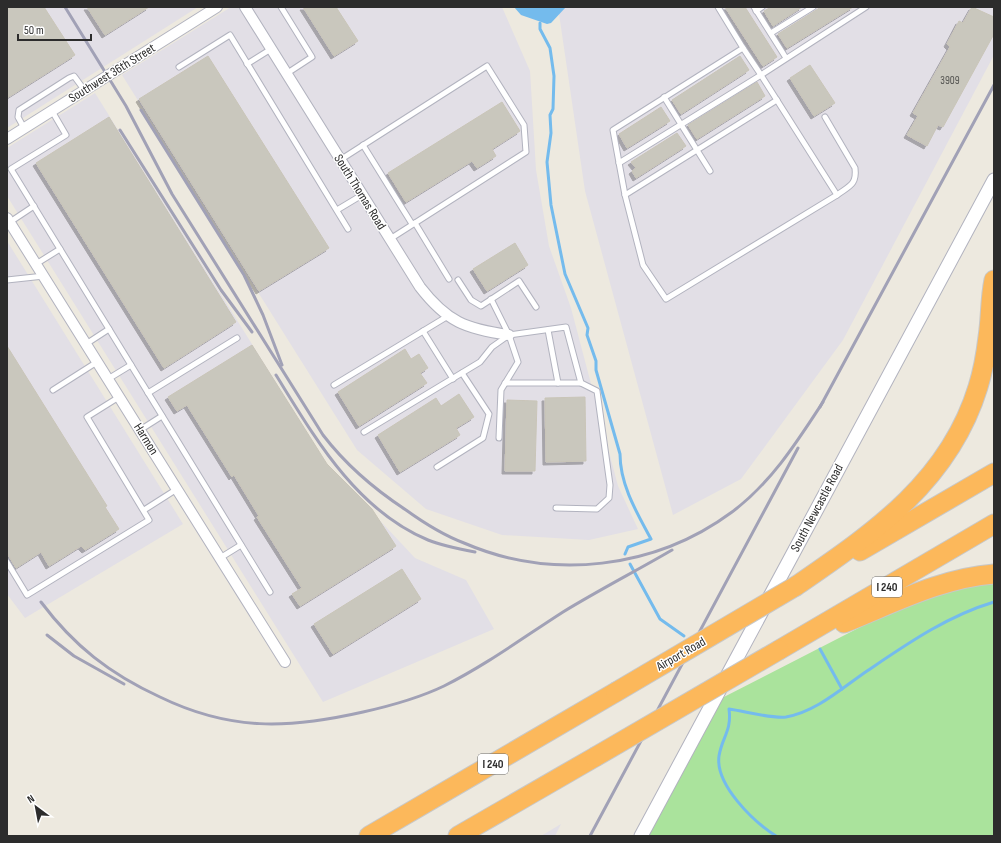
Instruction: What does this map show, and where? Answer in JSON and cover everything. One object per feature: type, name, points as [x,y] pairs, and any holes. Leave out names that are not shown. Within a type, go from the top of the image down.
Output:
[{"type":"highway","points":[[826,568],[904,504],[933,474],[959,434],[978,387],[988,337],[994,280]]},
{"type":"highway","name":"Airport Road","points":[[369,836],[826,568],[994,474]]},
{"type":"highway","name":"I 240","points":[[458,836],[994,524]]},
{"type":"highway","points":[[779,650],[927,589],[961,580],[994,574]]},
{"type":"street","name":"Southwest 36th Street","points":[[7,139],[217,7]]},
{"type":"street","name":"South Thomas Road","points":[[245,7],[420,287],[431,301],[448,316],[466,326],[482,331],[509,335]]},
{"type":"street","name":"South Newcastle Road","points":[[641,836],[994,180]]},
{"type":"street","name":"Harmon","points":[[8,220],[285,662]]},
{"type":"lane","points":[[281,7],[312,57],[286,74]]},
{"type":"lane","points":[[718,7],[837,194]]},
{"type":"lane","points":[[762,7],[755,9],[786,58]]},
{"type":"lane","points":[[771,33],[813,7]]},
{"type":"lane","points":[[619,163],[866,7]]},
{"type":"lane","points":[[179,67],[230,35],[348,229]]},
{"type":"lane","points":[[743,48],[613,130],[625,195],[643,264],[666,299],[837,194],[854,182],[856,177],[855,168],[825,117]]},
{"type":"lane","points":[[247,64],[271,49]]},
{"type":"lane","points":[[340,160],[487,66],[524,125],[526,152],[390,239]]},
{"type":"lane","points":[[24,128],[18,117],[19,110],[71,77],[75,78],[85,91]]},
{"type":"lane","points":[[664,97],[710,171]]},
{"type":"lane","points":[[625,195],[777,100]]},
{"type":"lane","points":[[52,111],[66,134],[11,169],[270,592]]},
{"type":"lane","points":[[363,145],[449,279]]},
{"type":"lane","points":[[337,210],[362,195]]},
{"type":"lane","points":[[8,220],[34,206]]},
{"type":"lane","points":[[36,264],[60,248]]},
{"type":"lane","points":[[7,280],[44,276]]},
{"type":"lane","points":[[458,280],[471,300],[481,306],[519,281],[536,307]]},
{"type":"lane","points":[[491,299],[509,335],[518,362],[501,390],[499,438]]},
{"type":"lane","points":[[334,385],[448,316]]},
{"type":"lane","points":[[364,432],[480,362],[492,347],[509,335],[566,327],[581,383]]},
{"type":"lane","points":[[86,344],[109,329]]},
{"type":"lane","points":[[548,330],[558,383]]},
{"type":"lane","points":[[423,331],[453,379]]},
{"type":"lane","points":[[148,393],[237,338]]},
{"type":"lane","points":[[53,390],[97,362]]},
{"type":"lane","points":[[108,379],[131,364]]},
{"type":"lane","points":[[437,467],[484,438],[489,414],[462,373]]},
{"type":"lane","points":[[506,384],[581,383],[597,391],[610,485],[609,498],[597,509],[556,508]]},
{"type":"lane","points":[[7,562],[27,595],[149,520],[87,417],[119,397]]},
{"type":"lane","points":[[140,430],[162,416]]},
{"type":"lane","points":[[144,510],[177,489]]},
{"type":"lane","points":[[220,558],[241,545]]},
{"type":"shaded area","points":[[7,7],[198,7],[7,128]]},
{"type":"shaded area","points":[[231,7],[502,7],[530,71],[536,170],[549,246],[571,308],[618,486],[638,529],[589,540],[502,535],[426,509],[357,450],[122,75]]},
{"type":"shaded area","points":[[558,7],[994,7],[994,55],[843,340],[741,479],[673,515],[585,191]]},
{"type":"shaded area","points":[[95,93],[327,464],[415,558],[466,580],[494,629],[323,702],[7,196],[7,148]]},
{"type":"shaded area","points":[[7,241],[183,524],[25,618],[7,594]]},
{"type":"shaded area","points":[[561,824],[555,836],[541,836]]},
{"type":"green space","points":[[994,579],[994,836],[646,836],[720,699],[878,618],[897,605]]},
{"type":"water","points":[[514,7],[566,7],[551,23],[547,24],[521,15]]},
{"type":"building","points":[[7,7],[44,7],[75,55],[7,98]]},
{"type":"building","points":[[87,7],[149,7],[105,35]]},
{"type":"building","points":[[303,7],[336,7],[358,41],[334,56]]},
{"type":"building","points":[[725,7],[745,7],[777,57],[763,66]]},
{"type":"building","points":[[771,7],[802,7],[773,26],[764,11]]},
{"type":"building","points":[[821,7],[853,7],[787,48],[778,34]]},
{"type":"building","points":[[972,7],[994,17],[994,34],[943,127],[938,125],[927,146],[907,135],[918,116],[913,113],[950,47],[947,44],[959,21],[963,23]]},
{"type":"building","points":[[208,56],[329,248],[259,291],[139,99]]},
{"type":"building","points":[[740,56],[749,70],[681,114],[672,100]]},
{"type":"building","points":[[810,65],[835,103],[814,116],[790,78]]},
{"type":"building","points":[[757,82],[765,96],[697,139],[688,125]]},
{"type":"building","points":[[502,102],[520,131],[492,149],[496,156],[477,168],[472,161],[406,202],[388,173]]},
{"type":"building","points":[[661,107],[670,121],[627,148],[619,134]]},
{"type":"building","points":[[109,117],[236,322],[164,368],[36,163]]},
{"type":"building","points":[[677,133],[686,146],[636,178],[632,171],[636,168],[631,162]]},
{"type":"building","points":[[515,243],[528,265],[487,291],[473,269]]},
{"type":"building","points":[[252,345],[327,464],[372,509],[396,546],[300,606],[292,594],[302,588],[257,517],[259,516],[234,475],[232,477],[187,405],[177,411],[168,397]]},
{"type":"building","points":[[7,346],[107,506],[105,507],[119,529],[85,550],[81,546],[49,566],[41,552],[16,568],[7,553]]},
{"type":"building","points":[[405,349],[411,359],[419,354],[428,368],[420,373],[427,383],[359,426],[338,392]]},
{"type":"building","points":[[459,394],[474,417],[456,428],[460,435],[400,472],[378,435],[436,398],[441,406]]},
{"type":"building","points":[[585,397],[586,461],[546,462],[545,398]]},
{"type":"building","points":[[507,400],[537,401],[535,471],[505,471]]},
{"type":"building","points":[[402,569],[421,599],[333,654],[314,624]]},
{"type":"waterway","points":[[540,23],[540,29],[550,48],[554,76],[553,109],[550,115],[551,133],[547,162],[551,205],[565,274],[588,328],[587,335],[596,361],[596,370],[620,454],[626,488],[651,539],[628,547],[625,554]]},
{"type":"waterway","points":[[630,564],[660,619],[684,636]]},
{"type":"waterway","points":[[776,836],[757,822],[747,812],[729,790],[723,779],[719,767],[719,756],[720,749],[728,729],[730,717],[729,709],[780,717],[786,717],[808,710],[818,705],[912,641],[960,615],[994,602]]},
{"type":"waterway","points":[[820,649],[842,689]]},
{"type":"railway","points":[[65,7],[126,106],[172,194],[323,435],[341,456],[372,485],[413,515],[456,540],[498,555],[532,562],[567,565],[602,563],[637,557],[670,546],[702,531],[732,512],[746,501],[782,461],[823,402]]},
{"type":"railway","points":[[820,407],[994,85]]},
{"type":"railway","points":[[141,110],[244,275],[263,315],[282,365]]},
{"type":"railway","points":[[120,130],[221,290],[252,332]]},
{"type":"railway","points":[[276,375],[322,447],[340,470],[379,510],[402,527],[428,540],[445,546],[475,552]]},
{"type":"railway","points":[[590,836],[798,448]]},
{"type":"railway","points":[[41,602],[66,632],[94,657],[125,679],[160,697],[186,708],[211,716],[235,721],[260,724],[309,722],[336,718],[384,707],[425,694],[444,686],[475,669],[563,612],[672,550]]},
{"type":"railway","points":[[47,635],[74,656],[124,684]]}]
